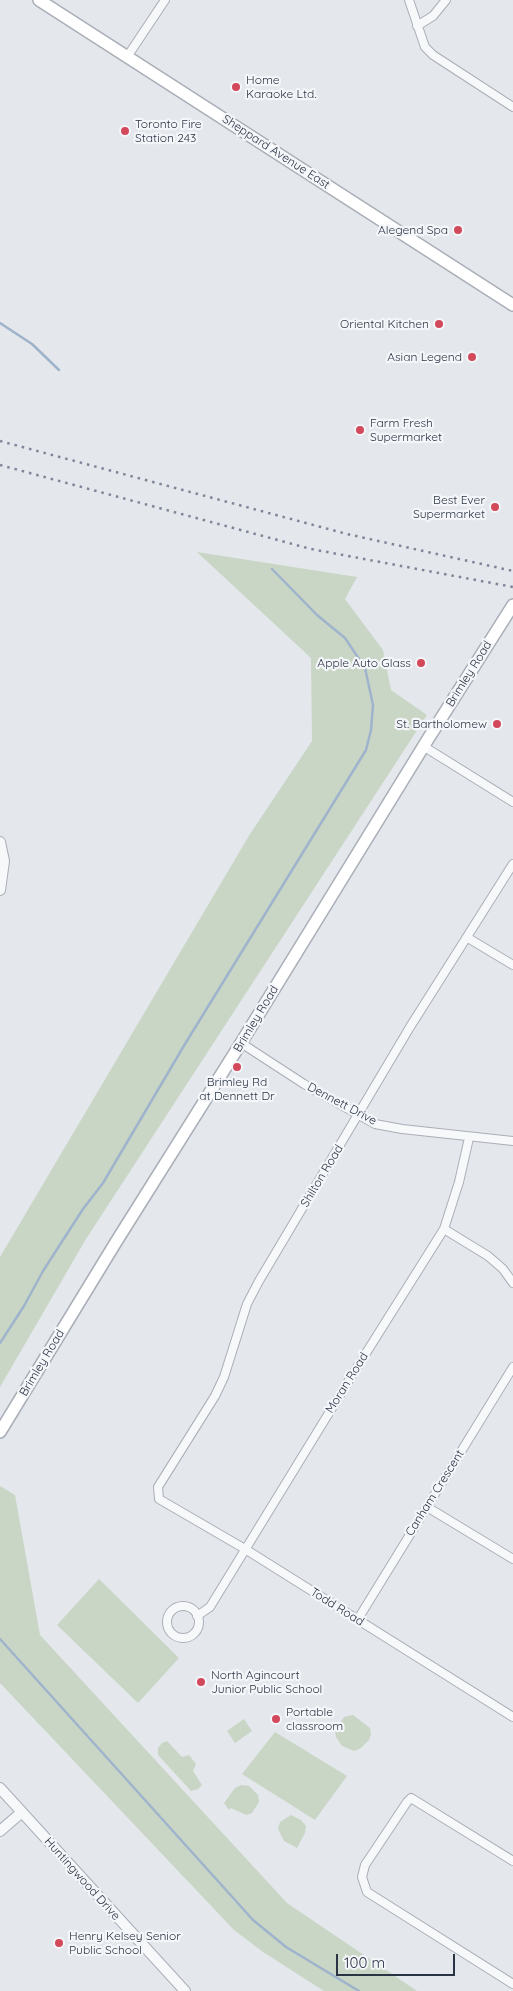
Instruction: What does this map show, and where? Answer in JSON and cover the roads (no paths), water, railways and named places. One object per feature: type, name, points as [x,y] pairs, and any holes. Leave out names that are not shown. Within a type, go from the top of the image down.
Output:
[{"type":"main road","name":"Sheppard Avenue East","points":[[40,0],[513,305]]},
{"type":"main road","name":"Brimley Road","points":[[0,1432],[423,746],[513,605]]},
{"type":"street","points":[[127,57],[164,0]]},
{"type":"street","points":[[409,0],[424,47],[433,55],[513,107]]},
{"type":"street","points":[[417,26],[433,16],[446,0]]},
{"type":"street","points":[[423,746],[513,802]]},
{"type":"street","points":[[0,842],[4,862],[0,890]]},
{"type":"street","name":"Shilton Road","points":[[159,1499],[158,1487],[218,1390],[247,1304],[410,1027],[513,864]]},
{"type":"street","points":[[468,938],[513,965]]},
{"type":"street","name":"Dennett Drive","points":[[241,1043],[304,1084],[375,1124],[469,1138],[513,1141]]},
{"type":"street","name":"Moran Road","points":[[198,1616],[210,1607],[444,1229],[459,1182],[469,1138]]},
{"type":"street","points":[[444,1229],[488,1256],[503,1269],[513,1283]]},
{"type":"street","name":"Canham Crescent","points":[[358,1619],[513,1367]]},
{"type":"street","name":"Todd Road","points":[[159,1499],[358,1619],[513,1717]]},
{"type":"street","points":[[427,1507],[513,1559]]},
{"type":"street","name":"Moran Road","points":[[186,1607],[198,1616],[199,1625],[192,1636],[176,1637],[170,1632],[167,1625],[168,1617],[176,1608],[186,1607]]},
{"type":"street","name":"Huntingwood Drive","points":[[0,1788],[185,1991]]},
{"type":"street","points":[[513,1861],[411,1798],[365,1865],[362,1878],[367,1892],[513,1984]]},
{"type":"street","points":[[0,1831],[22,1812]]},
{"type":"waterway","points":[[0,323],[32,344],[59,370]]},
{"type":"waterway","points":[[0,1343],[24,1306],[43,1271],[83,1209],[103,1183],[185,1044],[366,750],[371,730],[373,705],[365,668],[345,638],[317,615],[272,569]]},
{"type":"waterway","points":[[0,1639],[253,1920],[286,1947],[359,1991]]},
{"type":"railway","points":[[0,441],[347,534],[513,571]]},
{"type":"railway","points":[[0,465],[311,549],[513,587]]},
{"type":"place","name":"Home Karaoke Ltd.","points":[[236,87]]},
{"type":"place","name":"Toronto Fire Station 243","points":[[125,131]]},
{"type":"place","name":"Alegend Spa","points":[[458,230]]},
{"type":"place","name":"Oriental Kitchen","points":[[439,324]]},
{"type":"place","name":"Asian Legend","points":[[472,357]]},
{"type":"place","name":"Farm Fresh Supermarket","points":[[360,430]]},
{"type":"place","name":"Best Ever Supermarket","points":[[495,507]]},
{"type":"place","name":"Apple Auto Glass","points":[[421,663]]},
{"type":"place","name":"St. Bartholomew","points":[[497,724]]},
{"type":"place","name":"Brimley Rd at Dennett Dr","points":[[237,1067]]},
{"type":"place","name":"North Agincourt Junior Public School","points":[[201,1682]]},
{"type":"place","name":"Portable classroom","points":[[276,1719]]},
{"type":"place","name":"Henry Kelsey Senior Public School","points":[[59,1943]]}]
